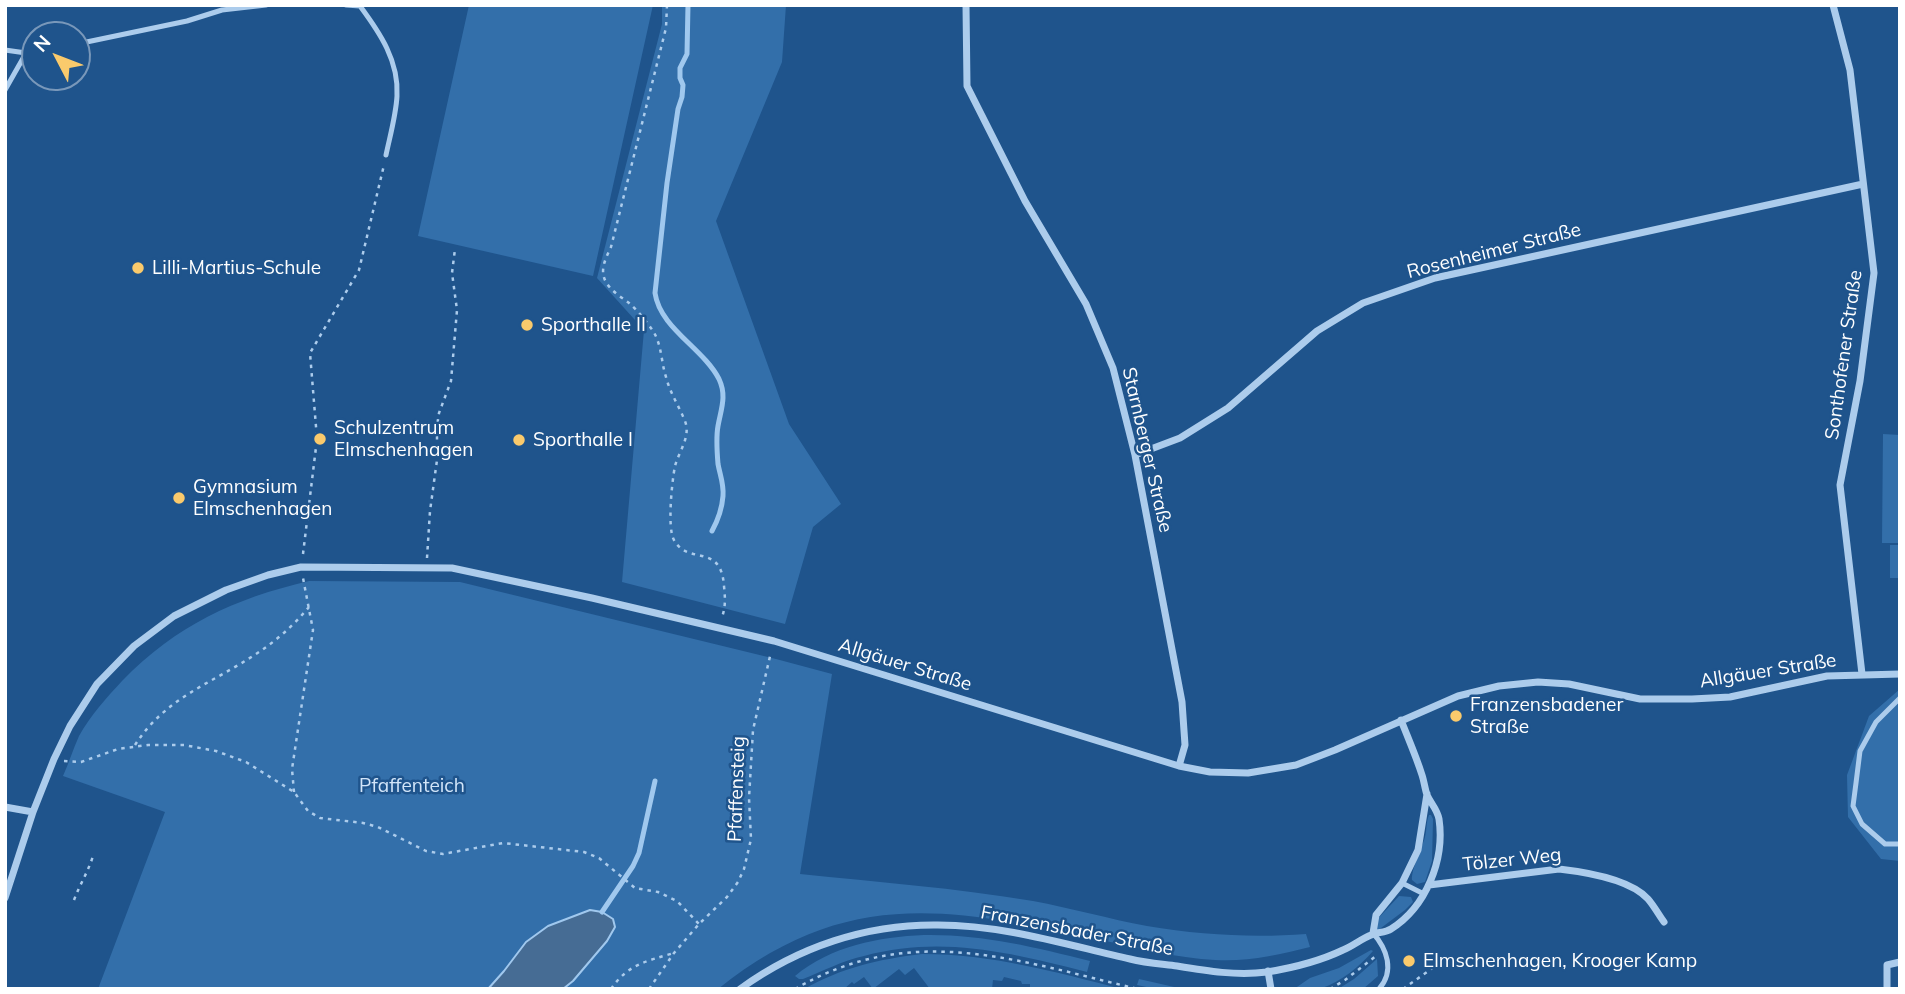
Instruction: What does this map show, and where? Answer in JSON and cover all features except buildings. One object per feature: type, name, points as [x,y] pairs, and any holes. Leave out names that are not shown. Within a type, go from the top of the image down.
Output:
[{"type":"street","name":"Starnberger Straße","points":[[966,5],[967,86],[1025,201],[1086,304],[1113,368],[1135,455],[1182,702],[1185,745],[1179,766]]},
{"type":"street","name":"Sonthofener Straße","points":[[1833,5],[1850,70],[1874,273],[1860,382],[1840,485],[1862,674]]},
{"type":"street","name":"Rosenheimer Straße","points":[[1135,455],[1180,438],[1228,408],[1317,331],[1363,303],[1435,278],[1863,184]]},
{"type":"street","name":"Allgäuer Straße","points":[[5,898],[33,812],[54,759],[70,726],[97,684],[134,646],[174,615],[226,590],[268,575],[302,567],[452,568],[592,598],[774,642],[1179,766],[1210,772],[1248,773],[1296,765],[1458,696],[1499,686],[1538,682],[1569,684],[1640,699],[1692,699],[1730,697],[1827,676],[1862,674]]},
{"type":"street","points":[[1862,674],[1900,674]]},
{"type":"street","name":"Franzensbader Straße","points":[[740,989],[772,968],[817,946],[844,936],[904,926],[973,926],[1032,936],[1132,960],[1216,972],[1268,971],[1295,966],[1349,947],[1373,933],[1388,932],[1409,914],[1424,894],[1435,867],[1440,832],[1437,811],[1427,794],[1418,762],[1401,720]]},
{"type":"street","name":"Franzensbader Straße","points":[[1373,933],[1376,915],[1402,883],[1418,850],[1427,794]]},
{"type":"street","points":[[5,807],[33,812]]},
{"type":"street","name":"Tölzer Weg","points":[[1429,884],[1559,869],[1580,872],[1631,886],[1648,898],[1664,922]]},
{"type":"street","points":[[1887,989],[1887,965],[1900,962]]},
{"type":"street","points":[[1268,971],[1271,989]]},
{"type":"lane","points":[[91,41],[187,21],[222,10],[266,5]]},
{"type":"lane","points":[[346,5],[360,6],[380,33],[394,63],[397,95],[386,155]]},
{"type":"lane","points":[[5,90],[21,62]]},
{"type":"lane","points":[[1900,698],[1877,722],[1860,751],[1853,806],[1862,824],[1885,844],[1900,844]]},
{"type":"lane","points":[[1402,883],[1424,894]]},
{"type":"lane","points":[[1373,933],[1384,948],[1388,963],[1388,973],[1379,989]]},
{"type":"path","points":[[667,5],[666,28],[611,247],[603,266],[603,275],[606,283],[630,304],[654,333],[659,343],[666,377],[687,425],[673,480],[671,530],[678,545],[686,551],[714,560],[723,575],[726,606],[719,629]]},
{"type":"path","points":[[294,792],[292,769],[313,630],[302,567],[317,439],[310,353],[359,270],[386,155]]},
{"type":"path","points":[[427,568],[437,426],[451,381],[457,310],[453,273],[455,248]]},
{"type":"path","points":[[135,746],[144,732],[168,707],[256,654],[289,629],[309,607]]},
{"type":"path","name":"Pfaffensteig","points":[[649,989],[674,953],[727,897],[738,882],[748,855],[751,839],[749,798],[753,730],[774,642]]},
{"type":"path","points":[[54,759],[70,763],[81,762],[135,746],[184,745],[216,751],[246,762],[294,792],[307,811],[320,818],[378,827],[426,851],[443,853],[503,843],[584,852],[599,858],[629,885],[658,892],[677,901],[699,924]]},
{"type":"path","points":[[74,900],[93,856]]},
{"type":"path","points":[[1330,989],[1384,948]]},
{"type":"path","points":[[795,989],[820,976],[859,962],[909,952],[938,951],[1000,957],[1138,989]]},
{"type":"path","points":[[611,989],[632,967],[674,953]]},
{"type":"path","points":[[1403,989],[1434,967]]},
{"type":"green space","points":[[469,5],[653,5],[593,276],[418,236]]},
{"type":"green space","points":[[662,5],[786,5],[782,62],[716,221],[789,424],[841,504],[813,527],[785,624],[622,582],[644,330],[597,278],[662,24]]},
{"type":"green space","points":[[1883,434],[1900,435],[1900,543],[1882,543]]},
{"type":"green space","points":[[1890,545],[1900,545],[1900,578],[1890,578]]},
{"type":"green space","name":"Pfaffenteich","points":[[309,581],[460,582],[832,674],[800,874],[1004,896],[1187,932],[1247,936],[1306,934],[1310,947],[1251,959],[1201,959],[1000,920],[951,914],[904,914],[859,919],[813,933],[766,955],[718,989],[98,989],[165,812],[63,776],[79,736],[93,714],[122,681],[185,629],[255,596]]},
{"type":"green space","points":[[1900,689],[1900,861],[1881,859],[1848,817],[1847,775],[1869,716]]},
{"type":"green space","points":[[1429,815],[1433,819],[1432,861],[1425,882],[1417,884],[1412,880],[1412,876]]},
{"type":"green space","points":[[1399,896],[1411,897],[1413,902],[1377,931],[1372,925]]},
{"type":"green space","points":[[924,935],[987,939],[1090,961],[1087,972],[1004,953],[921,947],[856,958],[803,979],[795,976],[840,950],[873,941]]},
{"type":"green space","points":[[1373,951],[1350,973],[1336,982],[1319,989],[1294,989],[1310,978],[1339,968]]},
{"type":"green space","points":[[922,954],[998,961],[1048,970],[1122,989],[1030,989],[1030,984],[1004,977],[1002,981],[993,980],[992,989],[930,989],[914,968],[905,975],[899,969],[873,989],[864,977],[844,989],[804,989],[861,965]]},
{"type":"green space","points":[[1377,959],[1378,976],[1363,989],[1338,989],[1354,979]]},
{"type":"green space","points":[[1139,979],[1183,989],[1156,989],[1137,985]]},
{"type":"shaded area","points":[[590,910],[602,912],[613,919],[615,927],[607,941],[563,989],[488,989],[526,942],[548,926]]},
{"type":"waterway","points":[[688,5],[687,54],[680,68],[682,97],[667,183],[655,293],[665,317],[712,368],[723,391],[717,430],[723,496],[712,531]]},
{"type":"waterway","points":[[602,912],[639,853],[655,781]]},
{"type":"place","name":"Lilli-Martius-Schule","points":[[138,268]]},
{"type":"place","name":"Sporthalle II","points":[[527,325]]},
{"type":"place","name":"Schulzentrum Elmschenhagen","points":[[320,439]]},
{"type":"place","name":"Sporthalle I","points":[[519,440]]},
{"type":"place","name":"Gymnasium Elmschenhagen","points":[[179,498]]},
{"type":"place","name":"Franzensbadener Straße","points":[[1456,716]]},
{"type":"place","name":"Elmschenhagen, Krooger Kamp","points":[[1409,961]]}]
